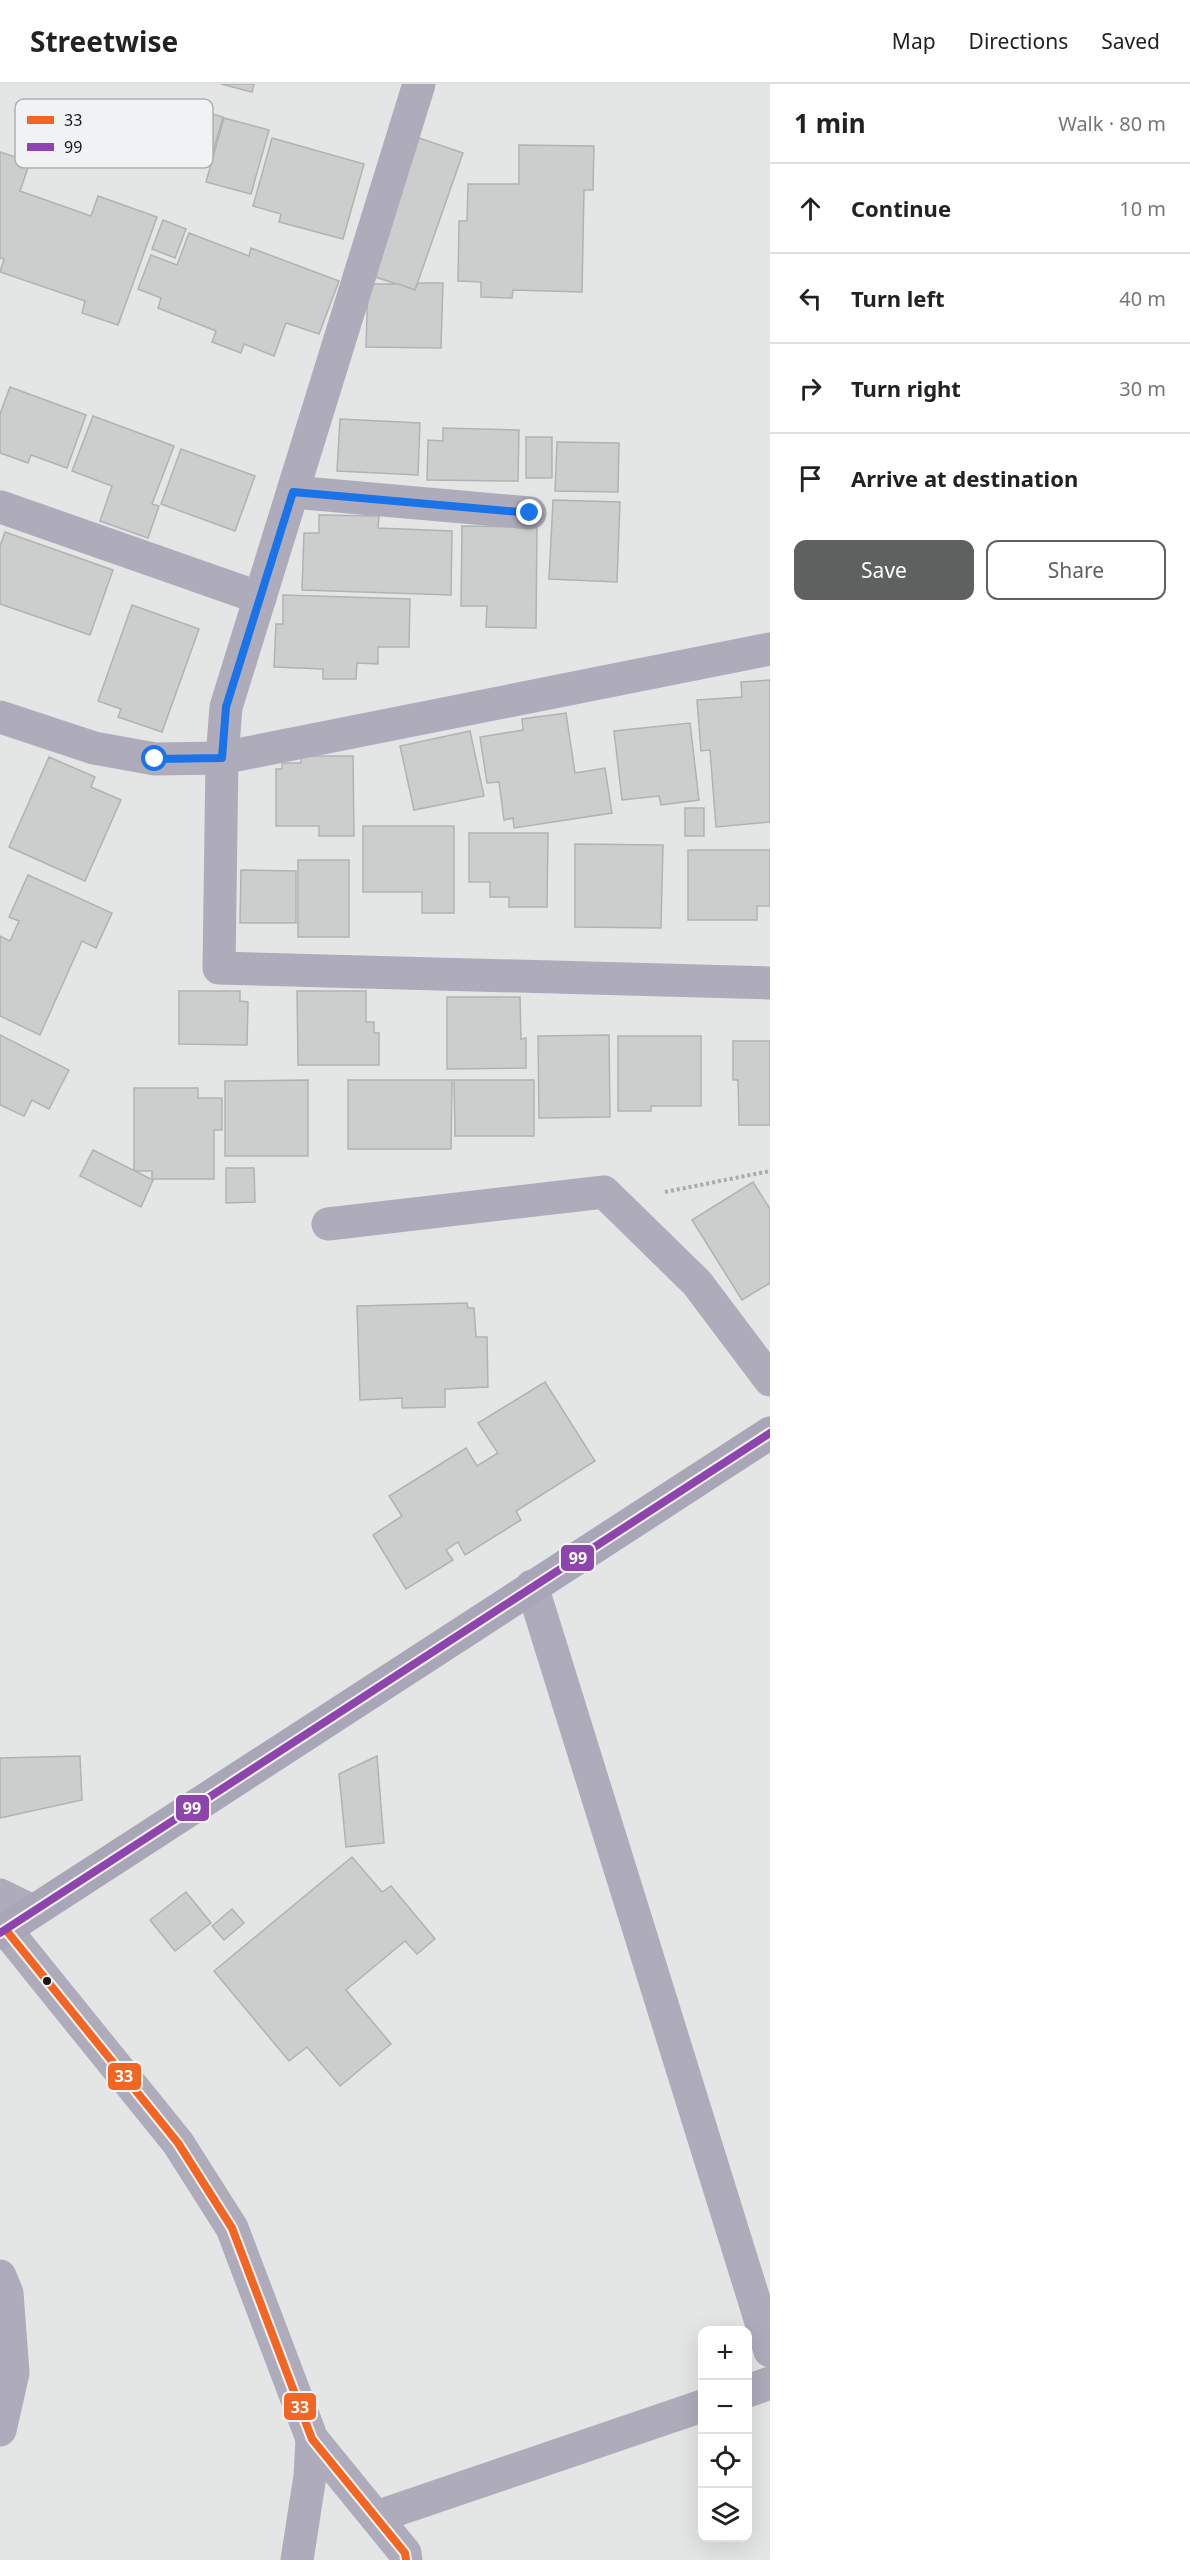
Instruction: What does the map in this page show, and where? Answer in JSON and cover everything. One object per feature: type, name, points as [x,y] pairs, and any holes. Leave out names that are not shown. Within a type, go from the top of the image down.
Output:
[{"type":"highway","points":[[3,1932],[770,1433]]},
{"type":"street","points":[[419,84],[226,707],[222,758],[219,968],[770,983]]},
{"type":"street","points":[[293,492],[530,513]]},
{"type":"street","points":[[1,507],[260,598]]},
{"type":"street","points":[[1,719],[94,748],[155,759],[222,758],[770,649]]},
{"type":"street","points":[[328,1224],[604,1192],[697,1283],[770,1380]]},
{"type":"street","points":[[532,1586],[770,2351]]},
{"type":"street","points":[[0,1895],[33,1911]]},
{"type":"street","points":[[3,1932],[178,2143],[232,2229],[312,2439],[405,2553],[406,2560]]},
{"type":"street","points":[[0,2276],[7,2293],[12,2373],[0,2430]]},
{"type":"street","points":[[752,2389],[770,2383]]},
{"type":"street","points":[[376,2517],[698,2407]]},
{"type":"street","points":[[297,2560],[310,2476],[312,2439]]},
{"type":"path","points":[[614,1201],[770,1171]]},
{"type":"building","points":[[221,84],[254,84],[252,92]]},
{"type":"building","points":[[213,114],[223,117],[213,152]]},
{"type":"building","points":[[224,118],[269,130],[251,194],[206,182],[210,168],[213,168],[213,157]]},
{"type":"building","points":[[272,138],[364,164],[343,239],[279,222],[281,214],[253,206]]},
{"type":"building","points":[[419,138],[463,153],[415,290],[372,276]]},
{"type":"building","points":[[519,145],[594,146],[593,190],[584,190],[582,292],[513,290],[512,298],[481,297],[481,282],[458,281],[459,221],[467,221],[468,184],[519,184]]},
{"type":"building","points":[[0,152],[15,157],[15,168],[28,168],[20,191],[91,216],[98,196],[157,217],[118,325],[82,313],[85,301],[0,272],[4,259],[0,258]]},
{"type":"building","points":[[163,220],[186,229],[175,258],[152,249]]},
{"type":"building","points":[[189,233],[249,256],[251,248],[339,281],[319,334],[286,323],[274,356],[244,344],[241,353],[212,342],[216,331],[158,308],[161,298],[138,289],[151,255],[177,265]]},
{"type":"building","points":[[418,283],[443,283],[441,348],[366,347],[368,284],[398,284],[415,290]]},
{"type":"building","points":[[10,387],[86,415],[67,468],[31,455],[28,463],[0,453],[0,414]]},
{"type":"building","points":[[93,416],[174,446],[152,504],[159,506],[148,538],[100,521],[112,486],[72,471]]},
{"type":"building","points":[[340,419],[420,423],[418,475],[337,471]]},
{"type":"building","points":[[443,428],[519,430],[518,481],[427,480],[428,440],[443,441]]},
{"type":"building","points":[[526,437],[552,437],[552,478],[526,478]]},
{"type":"building","points":[[557,442],[619,443],[618,492],[555,491]]},
{"type":"building","points":[[181,449],[255,476],[235,531],[161,504]]},
{"type":"building","points":[[553,500],[620,502],[617,582],[549,579]]},
{"type":"building","points":[[319,515],[379,516],[378,528],[452,531],[451,595],[302,590],[304,533],[319,533]]},
{"type":"building","points":[[462,526],[537,527],[536,628],[486,627],[487,606],[461,606]]},
{"type":"building","points":[[5,532],[113,570],[90,635],[0,604],[0,546]]},
{"type":"building","points":[[283,595],[410,599],[409,647],[378,647],[378,664],[357,663],[356,679],[323,679],[323,669],[274,667],[276,624],[283,624]]},
{"type":"building","points":[[132,605],[199,629],[162,732],[118,717],[121,709],[98,701]]},
{"type":"building","points":[[770,680],[770,822],[716,827],[710,750],[701,751],[697,700],[742,697],[741,682]]},
{"type":"building","points":[[566,713],[575,773],[605,768],[612,813],[514,828],[513,818],[504,820],[499,782],[487,783],[480,737],[523,730],[522,719]]},
{"type":"building","points":[[690,723],[699,800],[661,805],[659,796],[622,800],[614,731]]},
{"type":"building","points":[[470,731],[484,796],[414,810],[400,746]]},
{"type":"building","points":[[301,756],[353,756],[354,836],[319,836],[319,826],[276,826],[276,769],[282,769],[282,763],[301,763]]},
{"type":"building","points":[[49,757],[95,777],[91,787],[121,800],[85,881],[9,847]]},
{"type":"building","points":[[685,808],[704,808],[704,836],[685,836]]},
{"type":"building","points":[[363,826],[454,826],[454,913],[422,913],[422,892],[363,892]]},
{"type":"building","points":[[469,833],[548,833],[547,907],[509,907],[509,897],[490,897],[490,882],[469,882]]},
{"type":"building","points":[[575,844],[663,845],[661,928],[575,927]]},
{"type":"building","points":[[688,850],[770,850],[770,906],[757,906],[757,920],[688,920]]},
{"type":"building","points":[[298,860],[349,860],[349,937],[298,937]]},
{"type":"building","points":[[241,870],[296,871],[296,923],[240,923]]},
{"type":"building","points":[[28,875],[112,913],[96,948],[82,941],[40,1035],[0,1016],[0,936],[10,941],[19,921],[9,917]]},
{"type":"building","points":[[179,991],[240,991],[240,1001],[248,1002],[247,1045],[179,1044]]},
{"type":"building","points":[[297,991],[366,991],[366,1022],[374,1022],[374,1033],[379,1033],[379,1065],[298,1065]]},
{"type":"building","points":[[447,997],[520,997],[521,1039],[526,1038],[526,1068],[447,1069]]},
{"type":"building","points":[[0,1035],[69,1070],[49,1109],[32,1100],[24,1116],[0,1105]]},
{"type":"building","points":[[609,1035],[610,1117],[539,1118],[538,1036]]},
{"type":"building","points":[[618,1036],[701,1036],[701,1106],[651,1106],[651,1111],[618,1111]]},
{"type":"building","points":[[733,1041],[770,1041],[770,1125],[739,1125],[738,1080],[733,1080]]},
{"type":"building","points":[[308,1080],[308,1156],[225,1156],[225,1081]]},
{"type":"building","points":[[348,1080],[452,1080],[451,1149],[348,1149]]},
{"type":"building","points":[[454,1080],[534,1080],[534,1136],[455,1136]]},
{"type":"building","points":[[134,1088],[198,1088],[198,1098],[222,1098],[222,1130],[214,1130],[214,1179],[152,1179],[152,1171],[134,1171]]},
{"type":"building","points":[[93,1150],[153,1180],[141,1207],[80,1176]]},
{"type":"building","points":[[226,1168],[254,1168],[255,1202],[226,1203]]},
{"type":"building","points":[[753,1182],[770,1209],[770,1283],[742,1300],[692,1220]]},
{"type":"building","points":[[467,1303],[468,1308],[474,1308],[476,1337],[487,1337],[488,1387],[445,1389],[445,1407],[402,1408],[402,1398],[360,1400],[357,1306]]},
{"type":"building","points":[[545,1382],[595,1461],[516,1511],[521,1520],[465,1555],[458,1542],[446,1550],[453,1560],[406,1589],[373,1535],[402,1516],[389,1496],[466,1448],[477,1466],[498,1453],[478,1423]]},
{"type":"building","points":[[80,1756],[82,1800],[0,1818],[0,1758]]},
{"type":"building","points":[[377,1756],[384,1843],[346,1847],[339,1774]]},
{"type":"building","points":[[352,1857],[382,1892],[391,1886],[435,1939],[417,1954],[405,1941],[346,1990],[391,2044],[340,2086],[307,2047],[289,2061],[214,1971]]},
{"type":"building","points":[[186,1892],[211,1923],[175,1951],[150,1920]]},
{"type":"building","points":[[232,1909],[244,1923],[224,1940],[212,1926]]},
{"type":"transit line","name":"99","points":[[0,1933],[770,1433]]},
{"type":"transit line","name":"33","points":[[6,1930],[178,2143],[232,2228],[312,2439],[405,2553],[406,2560]]},
{"type":"route","points":[[155,759],[222,758],[226,707],[293,492],[530,513]]}]
